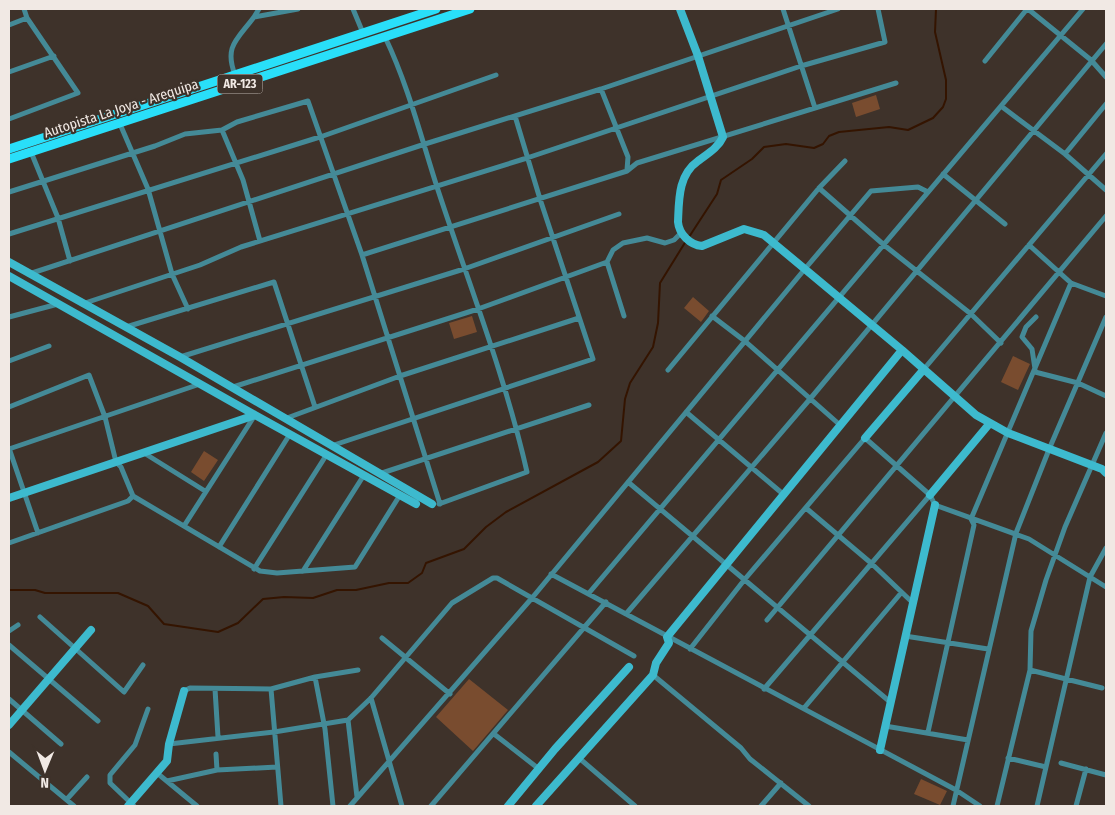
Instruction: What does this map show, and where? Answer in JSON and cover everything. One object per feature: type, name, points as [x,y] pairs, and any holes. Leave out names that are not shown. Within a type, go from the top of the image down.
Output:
[{"type":"main road","name":"Autopista La Joya - Arequipa","points":[[9,149],[436,9]]},
{"type":"main road","name":"Autopista La Joya - Arequipa","points":[[9,159],[470,9]]},
{"type":"street","points":[[9,119],[78,93],[27,18],[24,9]]},
{"type":"street","points":[[235,75],[230,63],[230,50],[259,9]]},
{"type":"street","points":[[254,17],[298,9]]},
{"type":"street","points":[[353,9],[363,33]]},
{"type":"street","points":[[680,9],[698,56],[723,136]]},
{"type":"street","points":[[783,9],[815,108]]},
{"type":"street","points":[[29,274],[159,233],[424,144],[602,89],[788,24],[838,9]]},
{"type":"street","points":[[82,304],[172,274],[260,241],[618,129],[801,66],[886,42],[878,9]]},
{"type":"street","points":[[985,61],[1028,9],[1091,60],[1106,77]]},
{"type":"street","points":[[589,593],[1082,9]]},
{"type":"street","points":[[9,24],[27,18]]},
{"type":"street","points":[[9,276],[416,504],[440,504],[527,472],[517,430],[492,346],[437,187],[412,103],[385,37]]},
{"type":"street","points":[[626,614],[810,399],[1106,44]]},
{"type":"street","points":[[9,72],[54,56]]},
{"type":"street","points":[[9,234],[148,189],[323,136],[412,103],[496,75]]},
{"type":"street","points":[[362,255],[627,171],[637,164],[723,136],[896,84]]},
{"type":"street","points":[[602,89],[628,157],[627,171]]},
{"type":"street","points":[[9,192],[156,146],[193,132],[222,130],[237,122],[308,101],[323,136],[362,255],[440,504]]},
{"type":"street","points":[[1065,154],[1106,104]]},
{"type":"street","points":[[1001,106],[1033,132],[1065,154],[1106,190]]},
{"type":"street","points":[[334,445],[593,359],[514,116]]},
{"type":"street","points":[[120,124],[148,189],[172,274],[188,309]]},
{"type":"street","points":[[222,130],[248,198],[247,202],[260,241]]},
{"type":"street","points":[[723,136],[711,151],[692,166],[683,179],[678,210],[681,233],[698,246],[744,229],[764,235],[902,350],[976,416],[1008,433],[1050,447],[1092,467],[1105,471]]},
{"type":"street","points":[[31,152],[58,218],[70,261]]},
{"type":"street","points":[[690,650],[806,508],[1106,154]]},
{"type":"street","points":[[668,370],[819,188],[844,161]]},
{"type":"street","points":[[943,174],[974,202],[1004,224]]},
{"type":"street","points":[[350,806],[450,694],[532,598],[871,192],[918,187],[928,192]]},
{"type":"street","points":[[819,188],[916,271],[971,314],[1002,343]]},
{"type":"street","points":[[180,357],[464,269],[619,214]]},
{"type":"street","points":[[767,620],[896,466],[956,398],[1106,216]]},
{"type":"street","points":[[624,316],[607,262],[613,250],[623,243],[647,238],[665,243],[674,240],[681,233]]},
{"type":"street","points":[[1029,245],[1071,283],[1106,296]]},
{"type":"street","points":[[9,262],[233,387],[432,504]]},
{"type":"street","points":[[233,387],[478,309],[607,262]]},
{"type":"street","points":[[125,328],[274,282],[315,407]]},
{"type":"street","points":[[928,732],[974,525],[971,519],[1035,372],[1071,283]]},
{"type":"street","points":[[9,317],[58,304]]},
{"type":"street","points":[[712,316],[746,342],[840,425]]},
{"type":"street","points":[[1035,372],[1032,349],[1022,336],[1026,327],[1036,317]]},
{"type":"street","points":[[954,806],[988,648],[1016,533],[1050,447],[1106,317]]},
{"type":"street","points":[[287,418],[400,376],[580,318]]},
{"type":"street","points":[[9,361],[49,346]]},
{"type":"street","points":[[667,637],[902,350]]},
{"type":"street","points":[[1035,372],[1078,384],[1106,396]]},
{"type":"street","points":[[9,406],[89,375],[105,417],[116,462],[121,467],[133,496],[254,569],[277,573],[355,567],[400,495]]},
{"type":"street","points":[[38,533],[9,449],[200,384]]},
{"type":"street","points":[[382,473],[589,405]]},
{"type":"street","points":[[686,412],[783,494]]},
{"type":"street","points":[[9,498],[255,414]]},
{"type":"street","points":[[184,526],[255,414]]},
{"type":"street","points":[[764,689],[930,496],[990,423]]},
{"type":"street","points":[[219,547],[290,434]]},
{"type":"street","points":[[997,806],[1030,670],[1032,631],[1055,555],[1106,434]]},
{"type":"street","points":[[865,438],[930,496],[935,505],[1016,533],[1106,587]]},
{"type":"street","points":[[144,453],[205,491]]},
{"type":"street","points":[[254,569],[327,454]]},
{"type":"street","points":[[303,571],[364,474]]},
{"type":"street","points":[[628,482],[725,564],[844,660],[889,701]]},
{"type":"street","points":[[9,543],[128,501],[133,496]]},
{"type":"street","points":[[880,750],[889,701],[935,505]]},
{"type":"street","points":[[806,508],[871,563],[912,603]]},
{"type":"street","points":[[1037,806],[1090,577],[1106,548]]},
{"type":"street","points":[[551,574],[606,602],[690,650],[804,708],[956,790],[980,806]]},
{"type":"street","points":[[169,744],[274,732],[348,720],[371,698],[452,603],[493,578],[497,578],[634,656]]},
{"type":"street","points":[[804,708],[901,593]]},
{"type":"street","points":[[431,806],[606,602]]},
{"type":"street","points":[[40,617],[124,692],[143,665]]},
{"type":"street","points":[[9,632],[18,625]]},
{"type":"street","points":[[9,725],[91,630]]},
{"type":"street","points":[[904,636],[988,648]]},
{"type":"street","points":[[536,806],[653,675],[656,663],[669,643],[667,637]]},
{"type":"street","points":[[382,638],[450,694]]},
{"type":"street","points":[[9,645],[98,721]]},
{"type":"street","points":[[508,806],[629,667]]},
{"type":"street","points":[[148,709],[135,745],[110,775],[110,783],[131,805],[167,761],[169,744],[184,692],[190,688],[271,689],[315,677],[358,670]]},
{"type":"street","points":[[1030,670],[1102,688]]},
{"type":"street","points":[[653,675],[809,806]]},
{"type":"street","points":[[315,677],[324,725],[333,806]]},
{"type":"street","points":[[215,689],[218,737]]},
{"type":"street","points":[[271,689],[281,806]]},
{"type":"street","points":[[371,698],[402,806]]},
{"type":"street","points":[[9,700],[61,744]]},
{"type":"street","points":[[348,720],[357,797]]},
{"type":"street","points":[[885,726],[968,740]]},
{"type":"street","points":[[494,734],[539,769]]},
{"type":"street","points":[[9,752],[74,806]]},
{"type":"street","points":[[216,754],[216,770]]},
{"type":"street","points":[[579,758],[635,806]]},
{"type":"street","points":[[1008,758],[1046,767]]},
{"type":"street","points":[[1061,763],[1106,774]]},
{"type":"street","points":[[167,781],[216,770],[277,767]]},
{"type":"street","points":[[1076,806],[1086,770]]},
{"type":"street","points":[[157,773],[197,806]]},
{"type":"street","points":[[67,799],[87,777]]},
{"type":"street","points":[[761,806],[781,784]]},
{"type":"shaded area","points":[[876,95],[880,109],[856,117],[852,103]]},
{"type":"shaded area","points":[[693,297],[709,311],[701,322],[684,308]]},
{"type":"shaded area","points":[[472,316],[477,332],[454,339],[449,323]]},
{"type":"shaded area","points":[[1013,356],[1030,364],[1018,390],[1001,382]]},
{"type":"shaded area","points":[[204,451],[218,460],[204,481],[191,472]]},
{"type":"shaded area","points":[[469,679],[508,710],[473,751],[436,717]]},
{"type":"shaded area","points":[[921,779],[947,791],[940,805],[914,794]]},
{"type":"waterway","points":[[689,237],[717,194],[721,180],[752,159],[764,147],[786,144],[814,148],[823,144],[829,136],[839,132],[889,127],[908,130],[933,118],[943,107],[946,99],[946,80],[935,32],[936,9]]},
{"type":"waterway","points":[[9,590],[35,590],[45,593],[118,593],[148,606],[164,624],[218,632],[238,623],[263,599],[284,597],[313,598],[337,590],[356,590],[389,583],[408,583],[422,573],[426,563],[464,549],[486,527],[506,512],[598,462],[621,441],[625,399],[630,383],[653,347],[658,323],[660,283],[686,241]]}]
